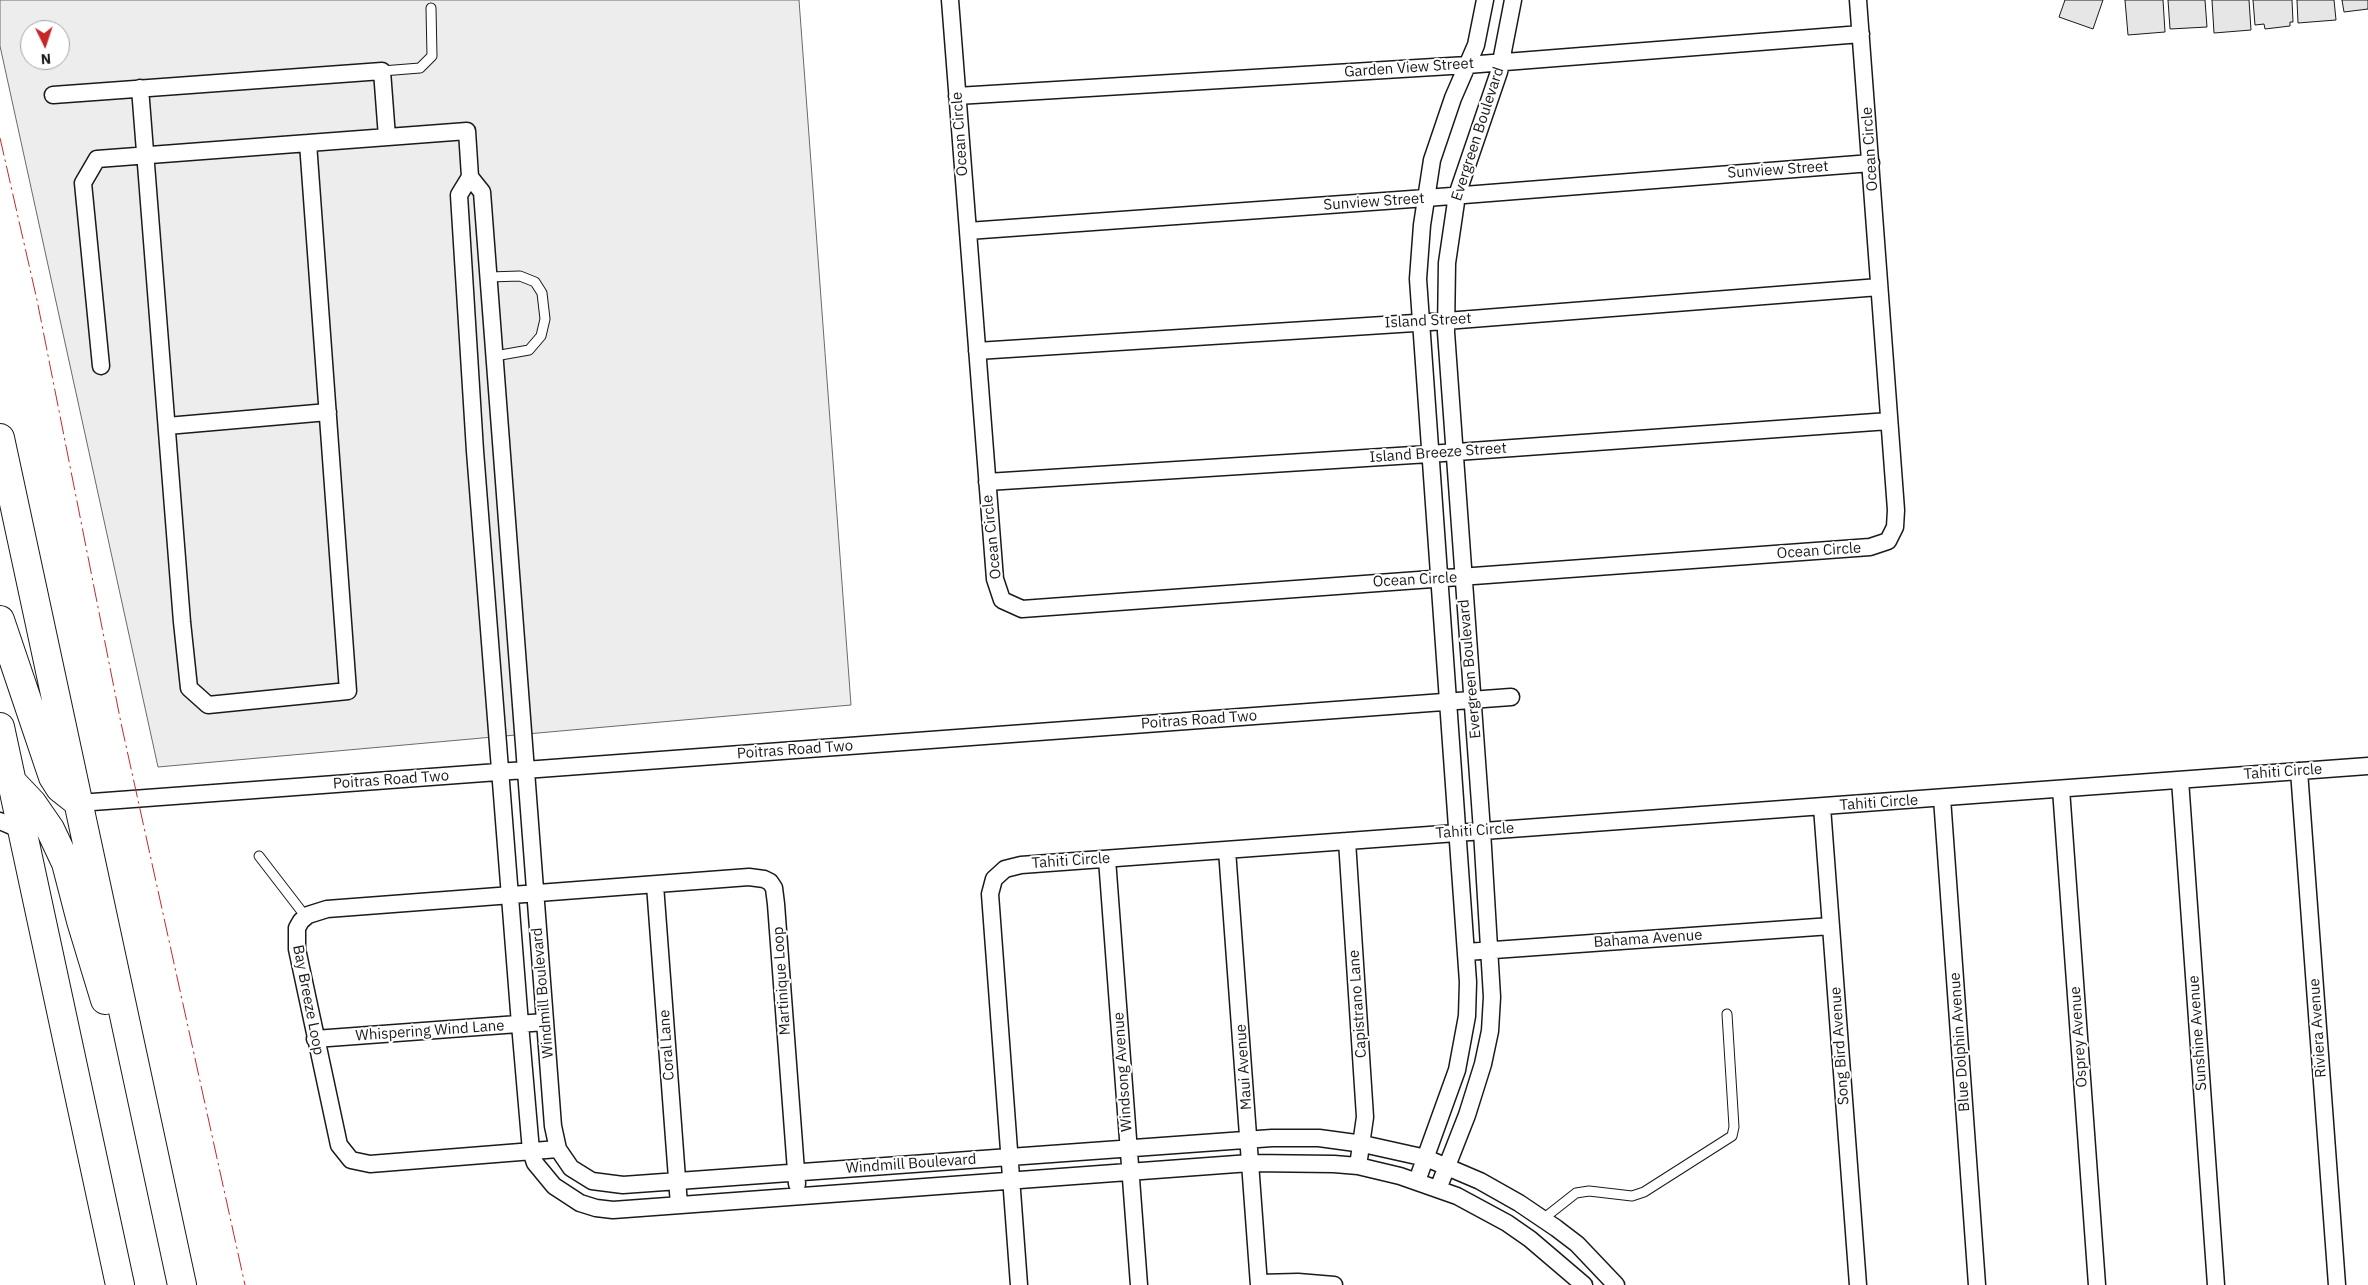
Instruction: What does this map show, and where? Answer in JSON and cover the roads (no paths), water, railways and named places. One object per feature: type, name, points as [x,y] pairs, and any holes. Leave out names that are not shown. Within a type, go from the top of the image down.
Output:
[{"type":"highway","points":[[0,438],[182,1285]]},
{"type":"highway","points":[[0,620],[52,777],[60,788],[79,803]]},
{"type":"highway","points":[[0,727],[11,825],[120,1285]]},
{"type":"highway","points":[[6,781],[32,803],[50,829],[66,863],[80,921],[107,1009],[140,1161],[165,1207]]},
{"type":"street","name":"Ocean Circle","points":[[950,0],[995,579],[1002,600],[1022,609],[1438,577],[1463,577],[1870,547],[1888,541],[1896,527],[1858,0]]},
{"type":"street","name":"Evergreen Boulevard","points":[[1417,1181],[1451,1088],[1461,1052],[1468,1000],[1458,832],[1429,454],[1418,278],[1432,160],[1453,98],[1476,45],[1485,0]]},
{"type":"street","name":"Evergreen Boulevard","points":[[1438,1189],[1467,1115],[1487,1048],[1492,997],[1491,950],[1454,452],[1446,320],[1447,263],[1457,195],[1502,62],[1513,0]]},
{"type":"street","name":"Garden View Street","points":[[957,96],[1467,65],[1861,34]]},
{"type":"street","points":[[53,95],[382,71],[387,137]]},
{"type":"street","points":[[140,88],[182,622],[189,688],[208,705],[348,691],[308,143]]},
{"type":"street","points":[[101,366],[83,183],[98,159],[468,132],[470,177]]},
{"type":"street","name":"Sunview Street","points":[[968,231],[1426,198],[1870,163]]},
{"type":"street","name":"Windmill Boulevard","points":[[1584,1285],[1548,1252],[1507,1223],[1482,1209],[1417,1181],[1358,1166],[1306,1162],[1250,1163],[613,1210],[596,1208],[580,1203],[554,1186],[535,1162],[531,1151],[520,1024],[459,195],[470,177],[482,192],[553,1126],[558,1150],[571,1168],[592,1181],[623,1185],[1249,1139],[1295,1137],[1363,1144],[1426,1158],[1498,1190],[1577,1244],[1616,1285]]},
{"type":"street","name":"Island Street","points":[[977,350],[1446,320],[1880,287]]},
{"type":"street","points":[[468,329],[493,326]]},
{"type":"street","points":[[167,426],[328,412]]},
{"type":"street","name":"Island Breeze Street","points":[[987,482],[1429,454],[1889,421]]},
{"type":"street","name":"Poitras Road Two","points":[[79,803],[1511,697]]},
{"type":"street","name":"Tahiti Circle","points":[[1019,1285],[991,886],[999,873],[1012,866],[2368,766]]},
{"type":"street","name":"Riviera Avenue","points":[[2299,771],[2337,1285]]},
{"type":"street","name":"Sunshine Avenue","points":[[2180,780],[2216,1285]]},
{"type":"street","name":"Osprey Avenue","points":[[2061,789],[2096,1285]]},
{"type":"street","name":"Blue Dolphin Avenue","points":[[1942,798],[1978,1285]]},
{"type":"street","name":"Song Bird Avenue","points":[[1822,807],[1858,1285]]},
{"type":"street","name":"Capistrano Lane","points":[[1347,841],[1365,1117],[1363,1144],[1358,1166]]},
{"type":"street","name":"Maui Avenue","points":[[1227,850],[1259,1284]]},
{"type":"street","name":"Windsong Avenue","points":[[1107,859],[1139,1285]]},
{"type":"street","name":"Martinique Loop","points":[[655,884],[748,877],[764,879],[770,882],[774,888],[798,1196]]},
{"type":"street","points":[[306,917],[326,909],[655,884]]},
{"type":"street","name":"Coral Lane","points":[[655,884],[679,1205]]},
{"type":"street","name":"Bay Breeze Loop","points":[[306,917],[301,920],[297,928],[296,949],[339,1146],[351,1160],[370,1164],[558,1150]]},
{"type":"street","name":"Bahama Avenue","points":[[1466,952],[1831,926]]},
{"type":"street","name":"Whispering Wind Lane","points":[[316,1039],[545,1022]]},
{"type":"street","points":[[1259,1284],[1298,1282],[1334,1285]]},
{"type":"lane","points":[[382,71],[420,68],[432,56],[431,8]]},
{"type":"lane","points":[[489,277],[520,276],[535,282],[542,293],[545,319],[541,336],[529,350],[495,356]]},
{"type":"lane","points":[[259,856],[306,917]]},
{"type":"lane","points":[[1543,1219],[1576,1192],[1589,1191],[1632,1196],[1644,1192],[1732,1136],[1734,1127],[1727,1014]]}]
